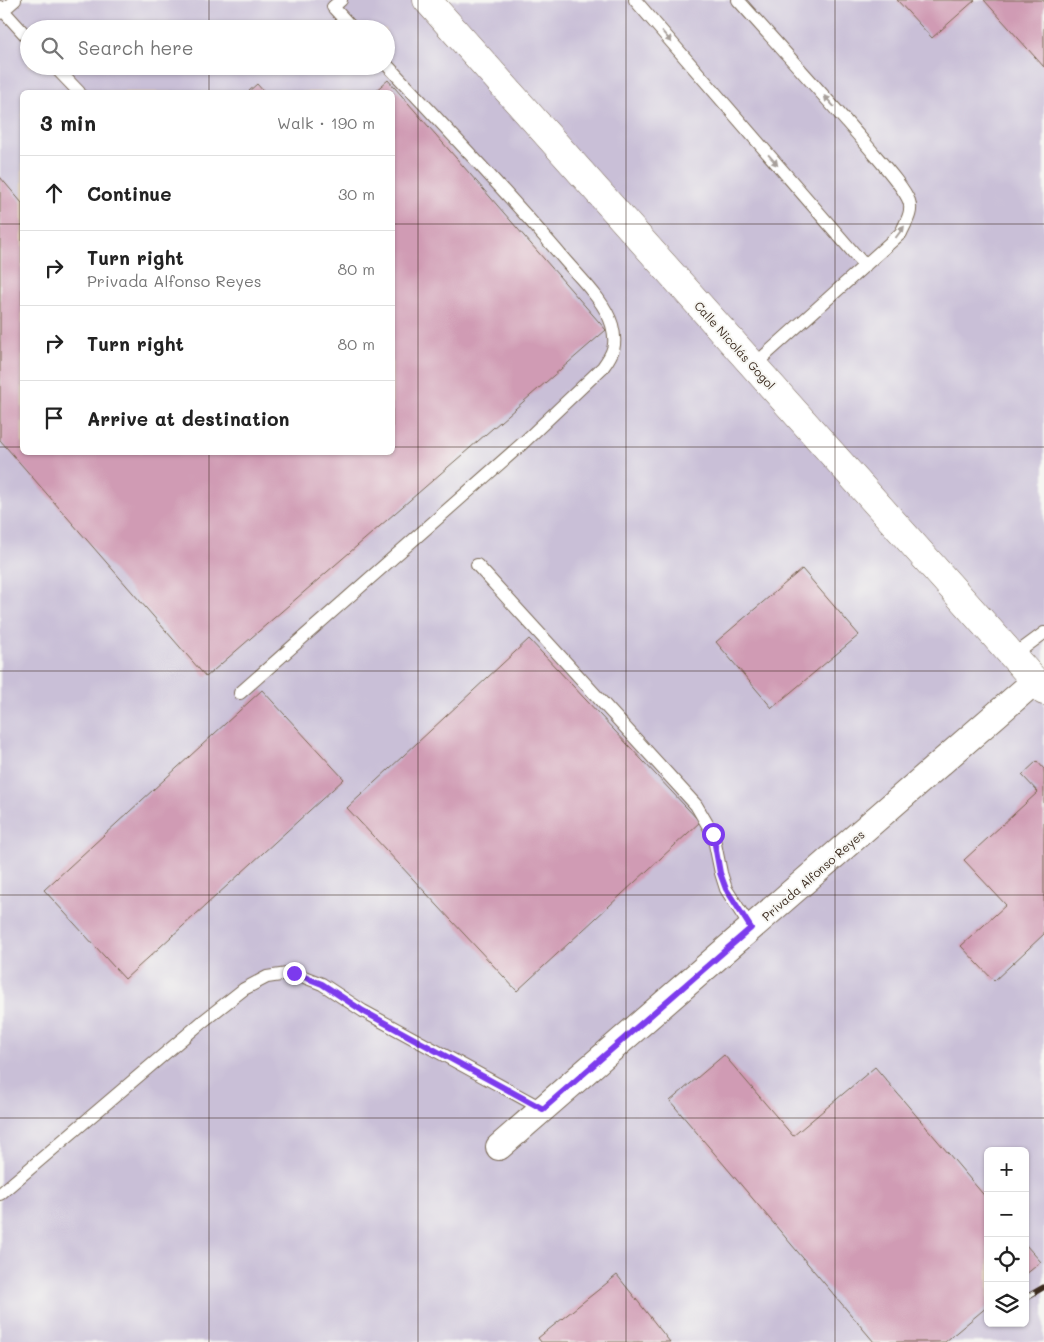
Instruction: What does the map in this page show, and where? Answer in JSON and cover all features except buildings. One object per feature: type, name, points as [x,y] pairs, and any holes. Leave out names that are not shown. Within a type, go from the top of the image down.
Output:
[{"type":"street","name":"Calle Nicolás Gogol","points":[[427,0],[1040,686]]},
{"type":"street","name":"Privada Alfonso Reyes","points":[[499,1147],[751,928],[1040,686]]},
{"type":"lane","points":[[15,0],[1,10],[20,30]]},
{"type":"lane","points":[[635,0],[865,266]]},
{"type":"lane","points":[[738,0],[886,168],[908,199],[910,207],[909,216],[901,233],[753,366]]},
{"type":"lane","points":[[333,2],[346,20]]},
{"type":"lane","points":[[240,693],[523,443],[603,367],[613,354],[612,324],[601,303],[518,204],[395,74]]},
{"type":"lane","points":[[62,75],[76,90]]},
{"type":"lane","points":[[477,565],[696,805],[713,834],[720,873],[726,889],[751,928]]},
{"type":"lane","points":[[1013,656],[1044,633]]},
{"type":"lane","points":[[0,1194],[202,1022],[244,989],[267,977],[294,973],[322,984],[363,1011],[543,1109]]},
{"type":"shaded area","points":[[0,0],[1044,0],[1044,1342],[0,1342]]},
{"type":"railway","points":[[1029,1296],[1044,1287]]},
{"type":"route","points":[[294,973],[322,984],[363,1011],[543,1109],[751,928],[726,889],[720,873],[713,834]]}]
